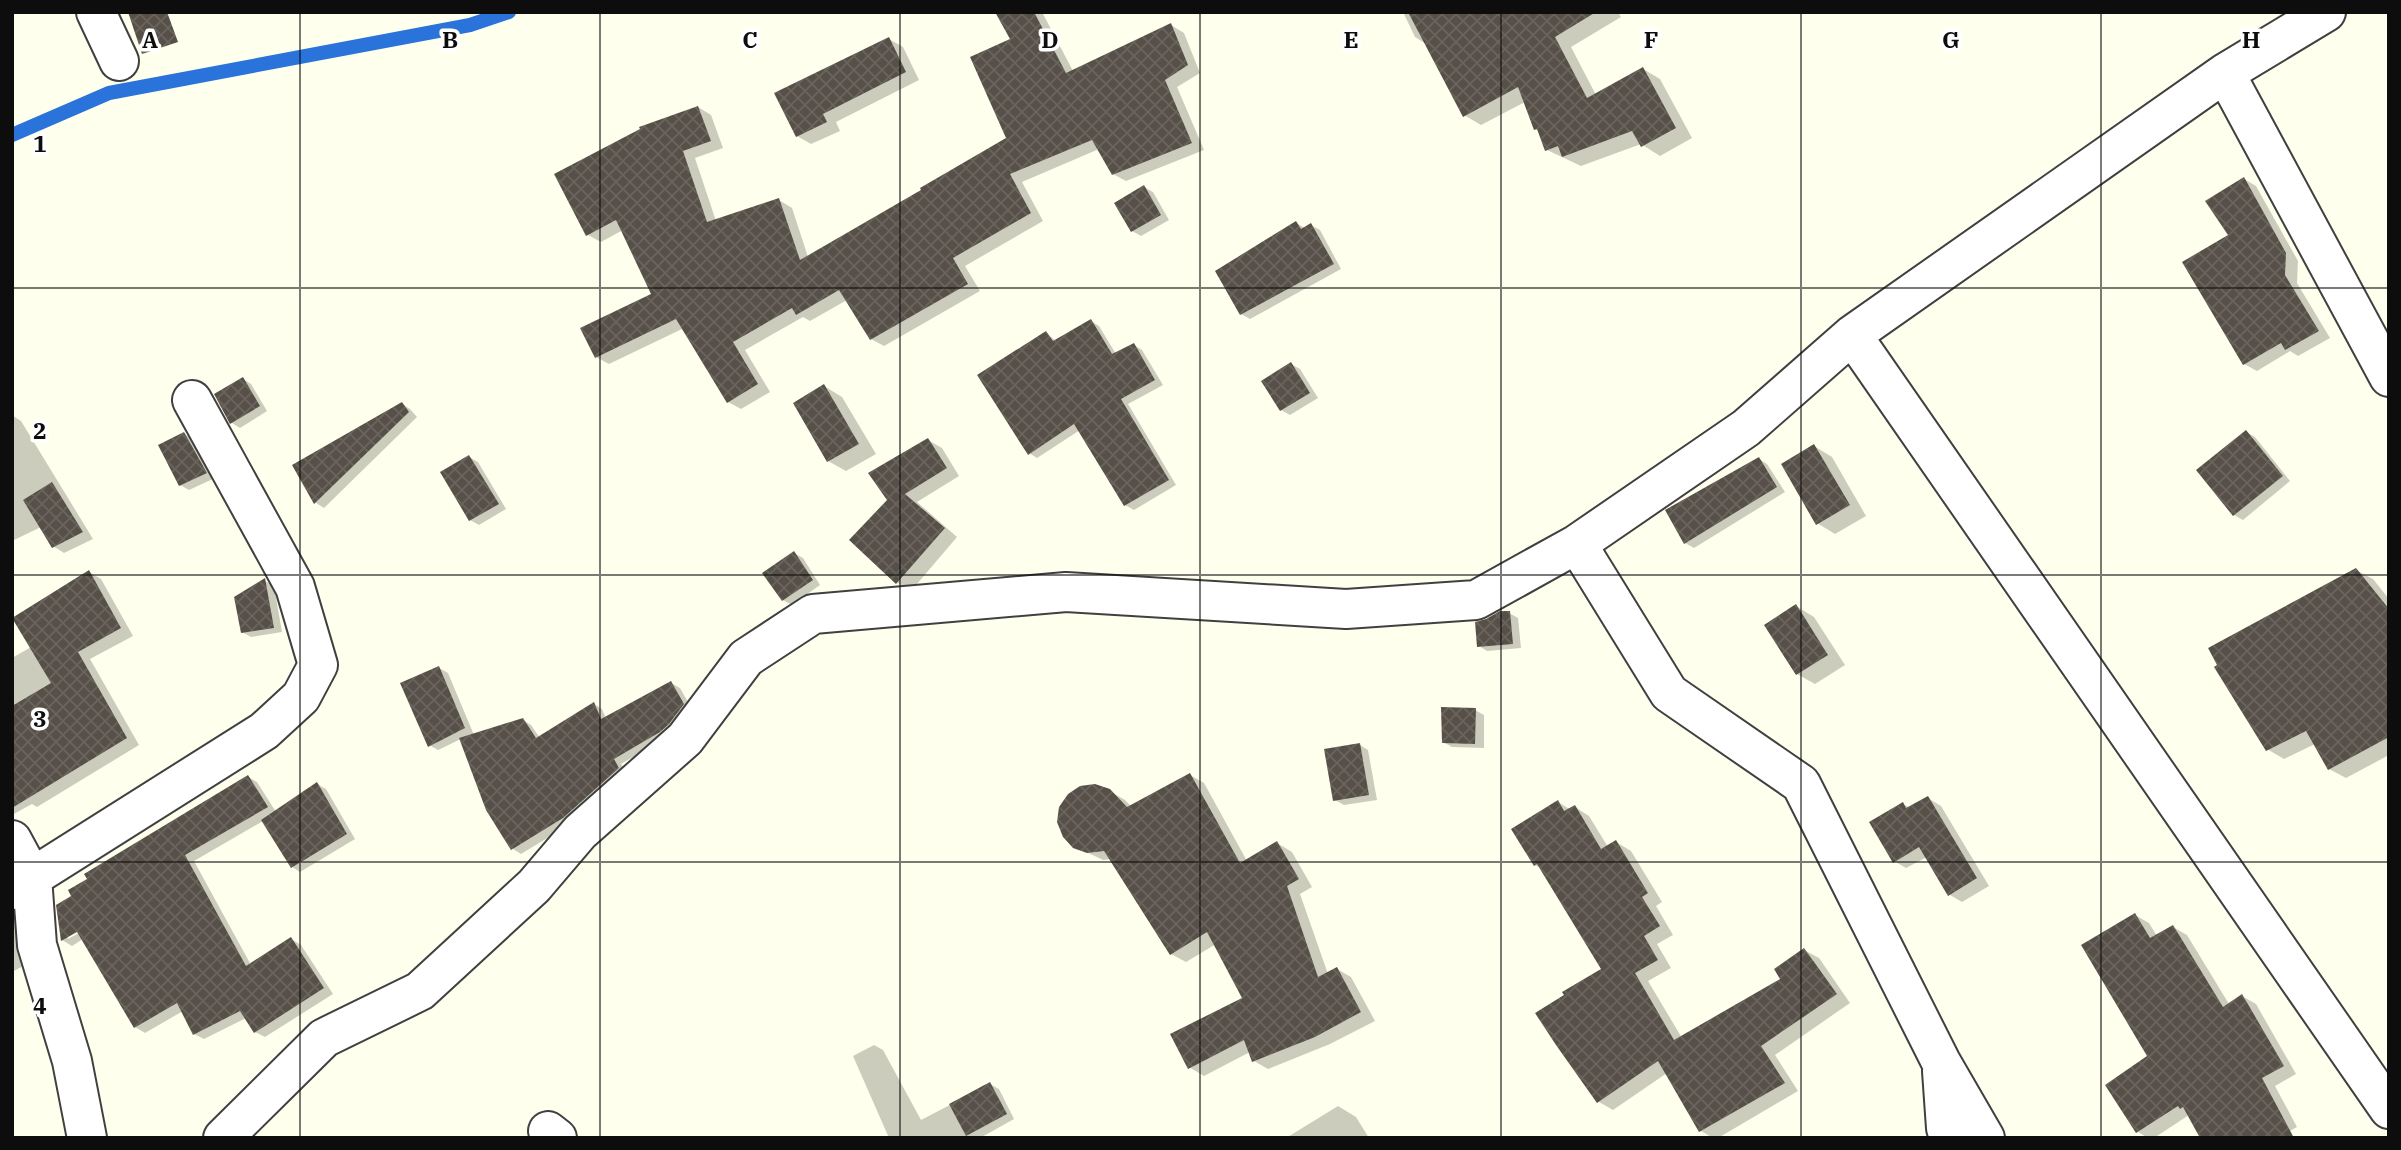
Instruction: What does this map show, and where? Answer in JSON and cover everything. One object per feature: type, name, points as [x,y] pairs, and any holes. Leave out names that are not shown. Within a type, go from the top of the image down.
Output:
[{"type":"street","points":[[96,12],[118,61]]},
{"type":"street","points":[[223,1138],[324,1038],[420,991],[534,886],[580,832],[685,739],[746,658],[813,614],[1066,592],[1346,609],[1476,600],[1577,544],[1746,428],[1852,335],[2225,73],[2326,12]]},
{"type":"street","points":[[2225,73],[2389,377]]},
{"type":"street","points":[[1852,335],[2389,1109]]},
{"type":"street","points":[[22,883],[264,731],[301,697],[318,665],[295,587],[192,400]]},
{"type":"street","points":[[1577,544],[1669,693],[1801,784],[1941,1062],[1985,1138]]},
{"type":"street","points":[[12,840],[37,946],[72,1061],[87,1138]]},
{"type":"street","points":[[1941,1062],[1949,1138]]},
{"type":"building","points":[[128,12],[167,12],[178,42],[142,54]]},
{"type":"building","points":[[995,12],[1034,12],[1066,73],[1171,23],[1188,65],[1165,80],[1192,143],[1112,175],[1092,140],[1010,174],[1031,213],[953,258],[968,284],[870,340],[839,290],[796,315],[792,308],[733,342],[758,384],[727,403],[676,319],[595,358],[580,328],[651,294],[616,220],[586,236],[554,174],[640,129],[639,127],[698,106],[711,141],[683,151],[707,222],[779,198],[800,260],[1006,138],[970,57],[1010,39]]},
{"type":"building","points":[[1408,12],[1596,12],[1555,37],[1587,98],[1643,67],[1676,128],[1641,147],[1632,131],[1562,157],[1558,146],[1545,151],[1518,87],[1463,117]]},
{"type":"building","points":[[889,37],[906,72],[823,114],[827,122],[796,137],[774,93]]},
{"type":"building","points":[[2244,177],[2286,253],[2285,275],[2319,331],[2285,350],[2281,343],[2243,365],[2182,262],[2228,235],[2205,201]]},
{"type":"building","points":[[1144,185],[1161,215],[1131,232],[1114,203]]},
{"type":"building","points":[[1296,221],[1301,229],[1311,223],[1334,264],[1240,315],[1215,271]]},
{"type":"building","points":[[1091,319],[1112,354],[1134,343],[1155,380],[1121,399],[1169,480],[1124,506],[1074,424],[1028,455],[977,375],[1046,331],[1053,341]]},
{"type":"building","points":[[1291,362],[1310,393],[1280,411],[1261,381]]},
{"type":"building","points":[[243,377],[260,406],[230,424],[214,394]]},
{"type":"building","points":[[824,384],[859,444],[827,462],[793,403]]},
{"type":"building","points":[[402,402],[409,412],[314,504],[292,465]]},
{"type":"building","points":[[2246,430],[2283,476],[2233,516],[2196,470]]},
{"type":"building","points":[[184,432],[207,473],[179,486],[158,445]]},
{"type":"building","points":[[928,438],[947,468],[905,494],[945,528],[896,584],[849,540],[887,500],[868,473]]},
{"type":"building","points":[[1814,444],[1850,505],[1816,525],[1781,464]]},
{"type":"building","points":[[469,455],[499,504],[469,521],[440,472]]},
{"type":"building","points":[[1759,457],[1777,487],[1684,544],[1665,510]]},
{"type":"building","points":[[52,482],[83,532],[52,548],[23,500]]},
{"type":"building","points":[[794,551],[813,580],[782,601],[762,573]]},
{"type":"building","points":[[2356,568],[2389,609],[2389,737],[2328,770],[2306,731],[2266,751],[2214,667],[2217,665],[2208,648]]},
{"type":"building","points":[[89,570],[121,628],[78,652],[127,738],[12,808],[12,706],[51,683],[12,618]]},
{"type":"building","points":[[265,578],[274,628],[241,633],[234,597]]},
{"type":"building","points":[[1796,604],[1828,655],[1796,675],[1764,625]]},
{"type":"building","points":[[1500,611],[1510,611],[1513,644],[1477,647],[1475,622]]},
{"type":"building","points":[[439,666],[465,728],[428,747],[400,683]]},
{"type":"building","points":[[671,681],[684,704],[669,724],[614,759],[619,768],[563,818],[511,850],[486,810],[459,738],[523,718],[536,738],[594,702],[601,719]]},
{"type":"building","points":[[1441,707],[1476,708],[1475,744],[1442,743]]},
{"type":"building","points":[[1360,743],[1369,795],[1333,801],[1324,749]]},
{"type":"building","points":[[1190,773],[1240,863],[1277,841],[1299,879],[1287,886],[1318,977],[1337,967],[1361,1012],[1315,1037],[1252,1062],[1244,1040],[1188,1069],[1170,1034],[1242,998],[1207,932],[1170,955],[1104,851],[1087,853],[1073,848],[1063,837],[1057,822],[1059,807],[1068,794],[1080,786],[1095,784],[1110,789],[1127,807]]},
{"type":"building","points":[[248,775],[268,807],[185,855],[246,966],[291,937],[324,988],[254,1033],[240,1011],[193,1035],[177,1003],[134,1028],[77,932],[61,941],[56,905],[71,896],[68,890],[87,879],[84,874]]},
{"type":"building","points":[[317,782],[347,834],[291,868],[261,820]]},
{"type":"building","points":[[1928,796],[1977,878],[1948,896],[1919,847],[1893,863],[1869,822],[1903,802],[1906,808]]},
{"type":"building","points":[[1558,800],[1564,811],[1575,805],[1601,849],[1616,840],[1648,893],[1642,897],[1660,926],[1644,936],[1658,960],[1635,973],[1674,1040],[1780,979],[1774,969],[1804,948],[1837,994],[1761,1046],[1785,1083],[1699,1132],[1658,1061],[1597,1103],[1535,1013],[1564,995],[1562,992],[1601,969],[1537,864],[1534,866],[1511,829]]},
{"type":"building","points":[[2135,913],[2150,938],[2173,925],[2223,1007],[2242,994],[2284,1066],[2262,1078],[2294,1138],[2200,1138],[2183,1107],[2180,1109],[2178,1106],[2136,1133],[2105,1085],[2147,1056],[2081,945]]},
{"type":"building","points":[[990,1082],[1007,1114],[966,1136],[949,1104]]},
{"type":"waterway","points":[[12,135],[109,93],[470,25],[509,12]]}]
